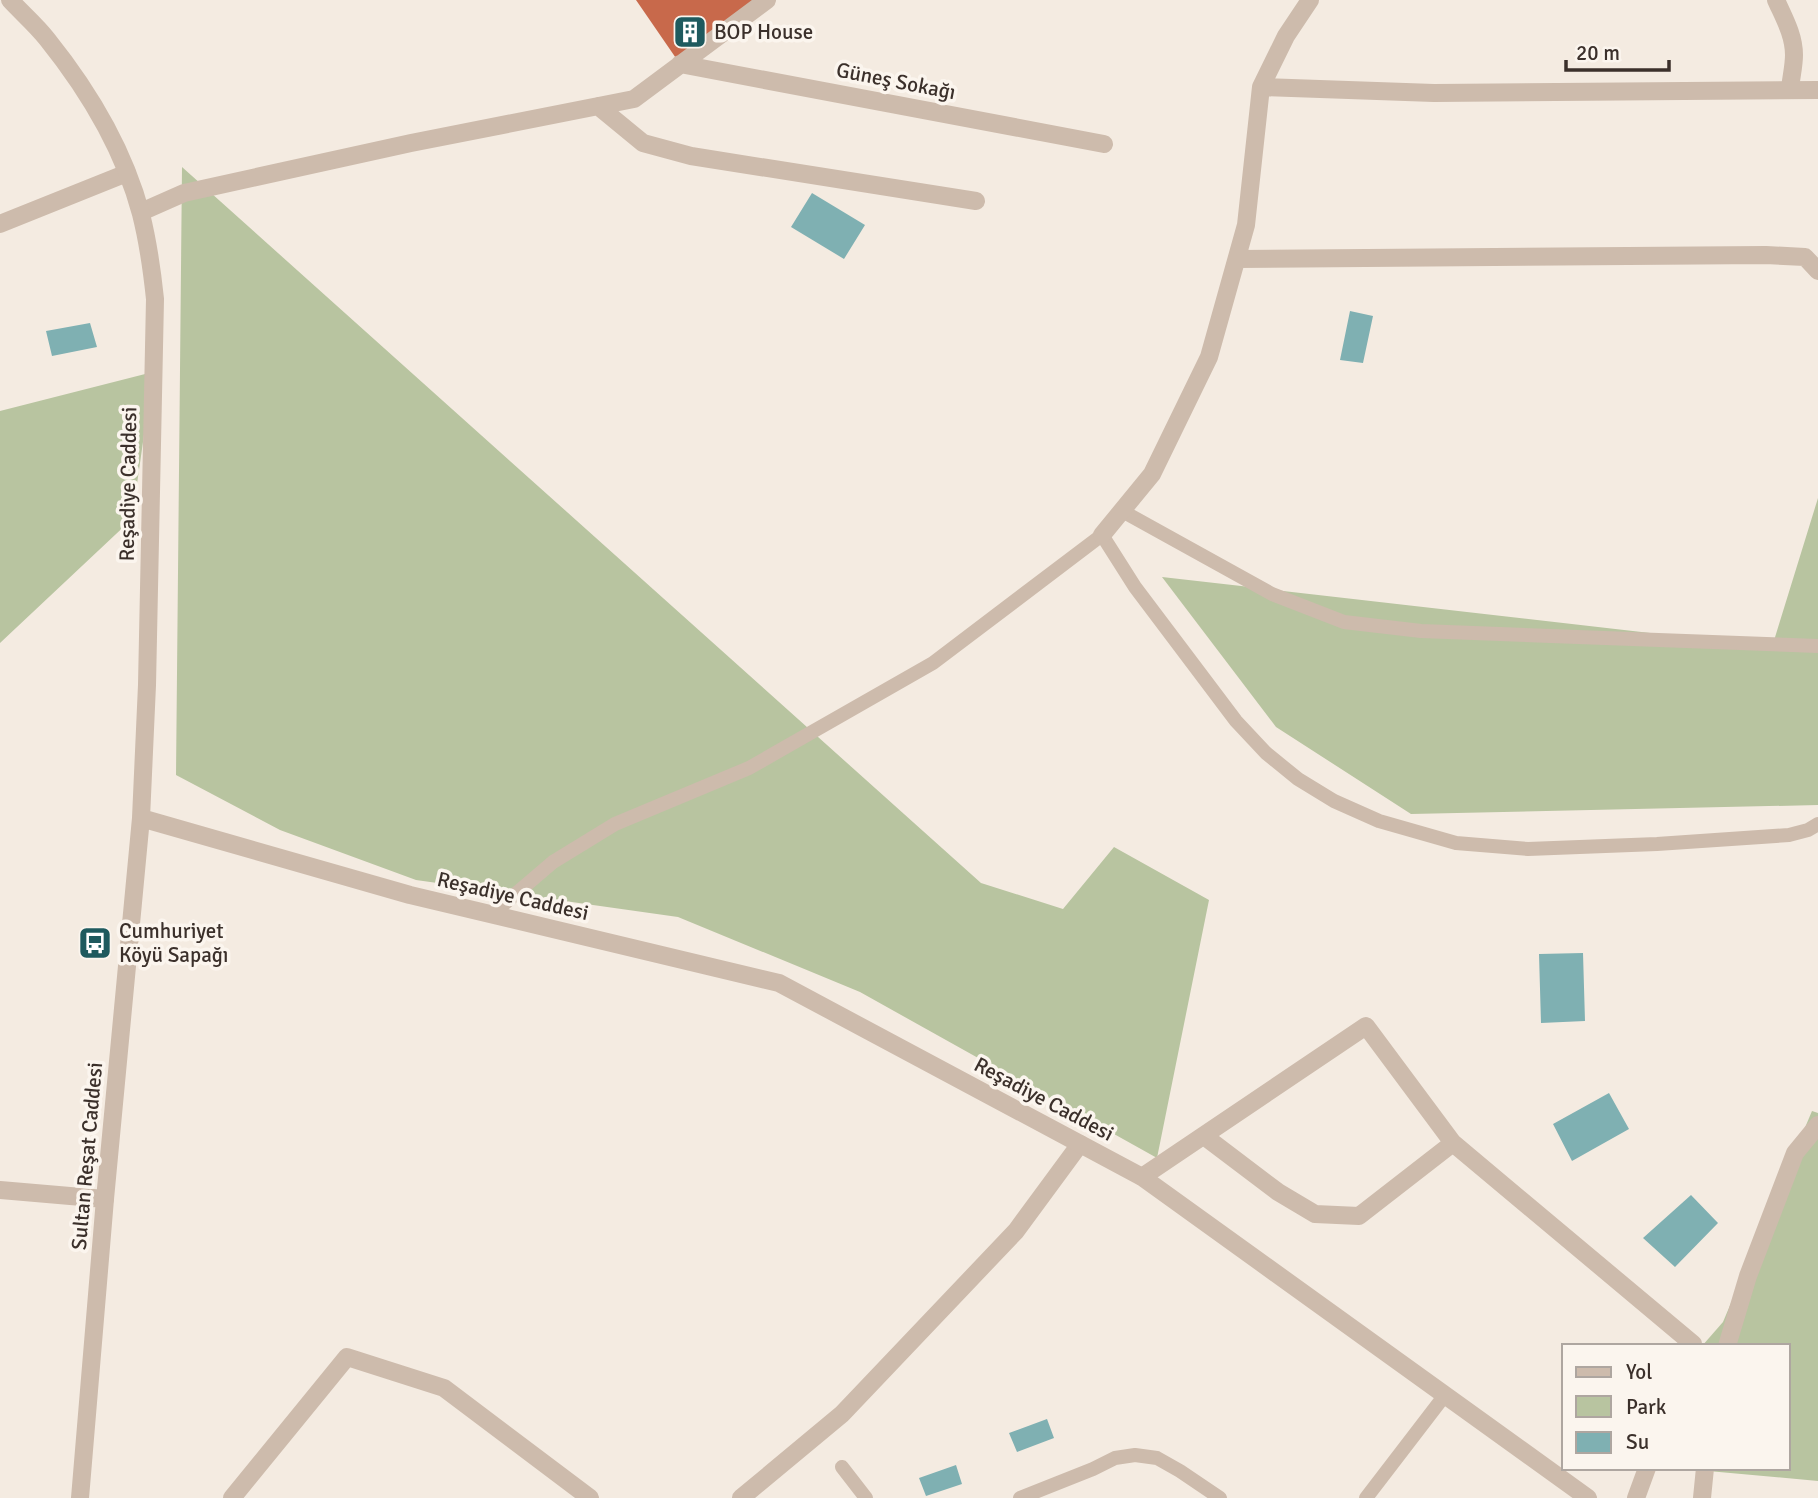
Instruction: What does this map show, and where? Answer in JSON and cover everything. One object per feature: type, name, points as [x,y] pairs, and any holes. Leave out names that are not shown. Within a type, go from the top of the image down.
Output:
[{"type":"street","name":"Reşadiye Caddesi","points":[[10,0],[46,37],[81,84],[111,137],[141,212],[150,257],[155,299],[147,685],[141,818],[410,895],[779,983],[1142,1177],[1588,1498]]},
{"type":"street","points":[[141,212],[184,193],[398,146],[634,99],[767,0]]},
{"type":"street","points":[[1102,535],[1152,474],[1209,357],[1246,225],[1261,87],[1286,36],[1310,0]]},
{"type":"street","points":[[1776,0],[1793,42],[1790,89]]},
{"type":"street","name":"Güneş Sokağı","points":[[680,64],[1104,144]]},
{"type":"street","points":[[1261,87],[1434,93],[1818,90]]},
{"type":"street","points":[[598,106],[643,142],[691,156],[976,201]]},
{"type":"street","points":[[0,224],[127,173]]},
{"type":"street","points":[[1237,259],[1766,255],[1805,257],[1818,271]]},
{"type":"street","name":"Sultan Reşat Caddesi","points":[[80,1498],[141,818]]},
{"type":"street","points":[[1142,1177],[1366,1026],[1453,1143],[1693,1344]]},
{"type":"street","points":[[1728,1344],[1748,1276],[1795,1153],[1818,1125]]},
{"type":"street","points":[[1204,1136],[1278,1192],[1314,1214],[1359,1216],[1453,1143]]},
{"type":"street","points":[[741,1498],[842,1414],[1016,1231],[1080,1144]]},
{"type":"street","points":[[0,1190],[105,1199]]},
{"type":"street","points":[[232,1498],[347,1357],[444,1388],[590,1498]]},
{"type":"street","points":[[1636,1498],[1646,1470]]},
{"type":"street","points":[[1702,1498],[1705,1470]]},
{"type":"lane","points":[[1122,511],[1272,594],[1344,622],[1421,631],[1818,646]]},
{"type":"lane","points":[[491,915],[552,862],[615,824],[749,768],[933,663],[1102,535],[1135,587],[1236,721],[1266,752],[1298,779],[1334,801],[1379,821],[1456,843],[1528,849],[1789,835],[1818,824]]},
{"type":"lane","points":[[1366,1498],[1445,1395]]},
{"type":"lane","points":[[1020,1498],[1115,1458],[1135,1455],[1157,1458],[1220,1498]]},
{"type":"lane","points":[[842,1467],[866,1498]]},
{"type":"green space","points":[[182,167],[981,883],[1063,909],[1114,847],[1209,900],[1157,1158],[860,992],[678,917],[416,880],[280,830],[176,775]]},
{"type":"green space","points":[[153,372],[132,519],[0,643],[0,411]]},
{"type":"green space","points":[[1818,498],[1818,805],[1411,814],[1276,727],[1162,577],[1772,647]]},
{"type":"green space","points":[[1812,1111],[1818,1113],[1818,1481],[1697,1470],[1790,1470],[1790,1344],[1704,1344],[1723,1322]]},
{"type":"water","points":[[812,193],[865,225],[844,259],[791,227]]},
{"type":"water","points":[[1350,311],[1373,316],[1363,363],[1340,360]]},
{"type":"water","points":[[90,323],[97,347],[52,356],[46,331]]},
{"type":"water","points":[[1583,953],[1585,1021],[1541,1023],[1539,954]]},
{"type":"water","points":[[1609,1093],[1629,1129],[1572,1161],[1553,1124]]},
{"type":"water","points":[[1691,1195],[1718,1223],[1675,1267],[1643,1238]]},
{"type":"water","points":[[1047,1419],[1054,1438],[1017,1452],[1009,1433]]},
{"type":"water","points":[[956,1465],[962,1484],[926,1496],[919,1478]]},
{"type":"building","name":"BOP House","points":[[636,0],[765,0],[680,64]]},
{"type":"place","name":"BOP House","points":[[690,32]]},
{"type":"place","name":"Cumhuriyet Köyü Sapağı","points":[[95,943]]}]
